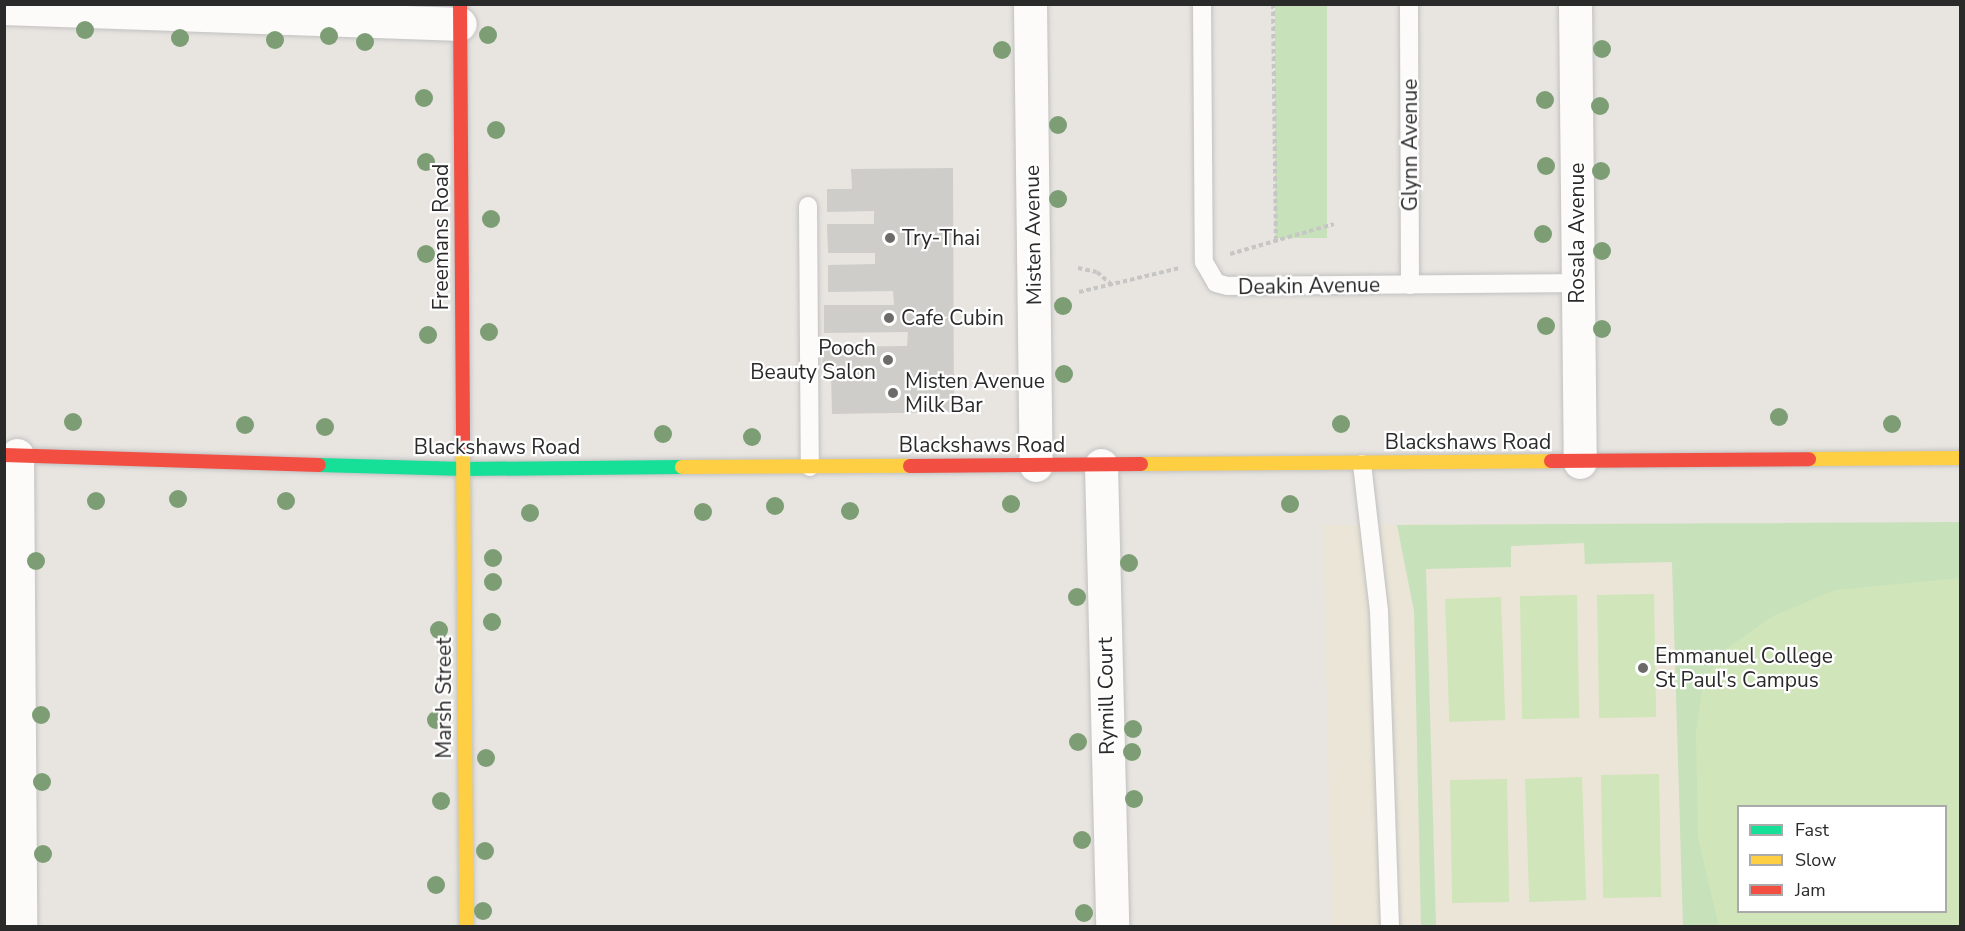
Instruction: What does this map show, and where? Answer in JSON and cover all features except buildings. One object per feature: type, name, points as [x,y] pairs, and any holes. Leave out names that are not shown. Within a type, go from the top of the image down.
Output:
[{"type":"main road","name":"Freemans Road","points":[[460,14],[464,469]]},
{"type":"main road","name":"Blackshaws Road","points":[[11,455],[464,469],[1960,458]]},
{"type":"main road","name":"Marsh Street","points":[[464,469],[466,927]]},
{"type":"street","name":"Misten Avenue","points":[[1030,4],[1036,465]]},
{"type":"street","name":"Rosala Avenue","points":[[1575,4],[1580,462]]},
{"type":"street","points":[[4,8],[460,14]]},
{"type":"street","points":[[11,455],[20,927]]},
{"type":"street","name":"Rymill Court","points":[[1101,465],[1112,927]]},
{"type":"lane","name":"Deakin Avenue","points":[[1202,4],[1204,262],[1208,273],[1216,283],[1227,286],[1577,283]]},
{"type":"lane","name":"Glynn Avenue","points":[[1409,4],[1410,285]]},
{"type":"lane","points":[[808,206],[810,467]]},
{"type":"lane","points":[[1362,464],[1379,611],[1390,927]]},
{"type":"path","points":[[1273,4],[1276,241]]},
{"type":"path","points":[[1078,268],[1097,272],[1113,287]]},
{"type":"shaded area","name":"Emmanuel College St Paul's Campus","points":[[1960,522],[1960,926],[1332,926],[1323,525]]},
{"type":"green space","points":[[1275,5],[1327,5],[1327,238],[1275,238]]},
{"type":"green space","points":[[1960,522],[1960,926],[1683,926],[1672,562],[1585,564],[1584,543],[1511,546],[1511,567],[1426,569],[1436,926],[1421,926],[1414,611],[1397,525]]},
{"type":"green space","points":[[1960,578],[1960,926],[1719,926],[1698,839],[1696,731],[1703,682],[1726,649],[1773,616],[1835,590]]},
{"type":"green space","points":[[1654,594],[1656,717],[1599,718],[1597,595]]},
{"type":"green space","points":[[1577,595],[1579,718],[1522,719],[1520,596]]},
{"type":"green space","points":[[1501,597],[1505,720],[1449,722],[1445,599]]},
{"type":"green space","points":[[1659,774],[1661,897],[1603,898],[1601,775]]},
{"type":"green space","points":[[1582,777],[1586,900],[1529,902],[1525,779]]},
{"type":"green space","points":[[1507,779],[1509,902],[1452,903],[1450,780]]},
{"type":"traffic: fast","points":[[319,465],[464,469],[682,467]]},
{"type":"traffic: slow","points":[[463,444],[466,926]]},
{"type":"traffic: slow","points":[[1809,459],[1960,458]]},
{"type":"traffic: slow","points":[[1141,464],[1551,461]]},
{"type":"traffic: slow","points":[[682,467],[910,466]]},
{"type":"traffic: jam","points":[[460,4],[463,444]]},
{"type":"traffic: jam","points":[[4,455],[319,465]]},
{"type":"traffic: jam","points":[[1551,461],[1809,459]]},
{"type":"traffic: jam","points":[[910,466],[1141,464]]},
{"type":"place","name":"Try-Thai","points":[[890,238]]},
{"type":"place","name":"Cafe Cubin","points":[[889,318]]},
{"type":"place","name":"Pooch Beauty Salon","points":[[888,360]]},
{"type":"place","name":"Misten Avenue Milk Bar","points":[[893,393]]},
{"type":"place","name":"Emmanuel College St Paul's Campus","points":[[1643,668]]}]
